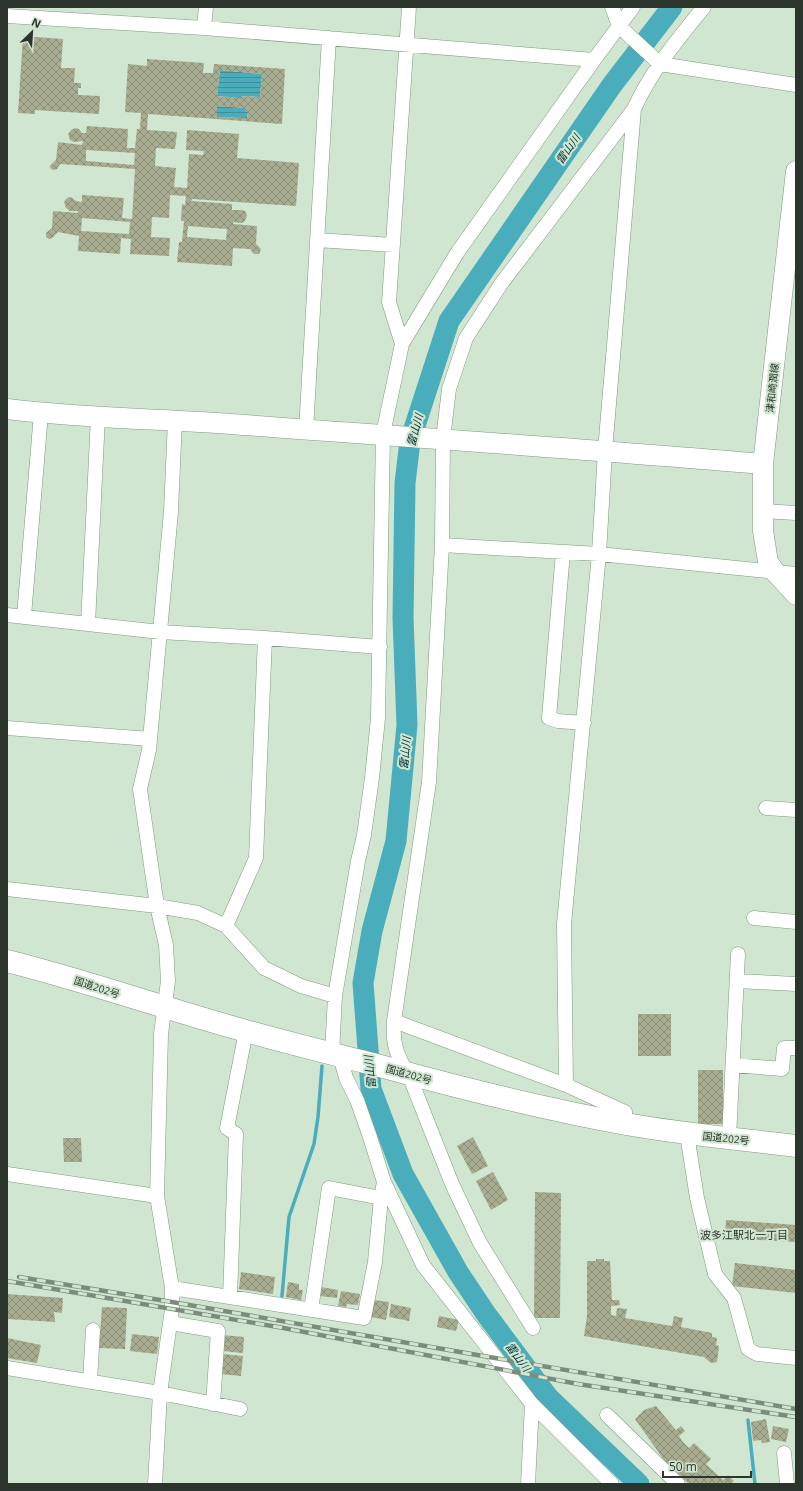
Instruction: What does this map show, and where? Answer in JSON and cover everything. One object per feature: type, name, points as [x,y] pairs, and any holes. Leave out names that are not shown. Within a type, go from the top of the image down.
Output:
[{"type":"highway","name":"国道202号","points":[[7,961],[45,971],[165,1008],[341,1057],[409,1075],[536,1105],[625,1124],[687,1134],[796,1146]]},
{"type":"street","points":[[204,28],[206,7]]},
{"type":"street","points":[[402,344],[388,302],[409,7]]},
{"type":"street","points":[[612,7],[620,27],[658,62],[796,85]]},
{"type":"street","points":[[612,1484],[532,1404],[423,1266],[384,1182],[357,1100],[346,1078],[341,1057],[335,996],[358,861],[364,835],[372,778],[378,718],[383,434],[402,344],[457,253],[633,7]]},
{"type":"street","points":[[533,1328],[480,1243],[452,1184],[409,1075],[400,1061],[393,1035],[429,782],[442,545],[443,439],[449,389],[466,338],[501,284],[634,109],[658,62],[704,7]]},
{"type":"street","points":[[7,16],[204,28],[594,60]]},
{"type":"street","points":[[306,430],[329,38]]},
{"type":"street","points":[[566,1085],[564,924],[599,554],[605,451],[634,109]]},
{"type":"street","name":"津和崎潤線","points":[[796,171],[763,464],[763,531],[768,562],[796,595]]},
{"type":"street","points":[[317,240],[393,245]]},
{"type":"street","points":[[7,409],[41,413],[175,420],[383,434],[763,464]]},
{"type":"street","points":[[24,616],[41,413]]},
{"type":"street","points":[[88,624],[98,416]]},
{"type":"street","points":[[155,1484],[160,1393],[170,1323],[172,1288],[157,1196],[161,1034],[168,981],[166,945],[157,906],[140,789],[149,750],[170,512],[175,420]]},
{"type":"street","points":[[763,511],[796,513]]},
{"type":"street","points":[[442,545],[599,554],[796,574]]},
{"type":"street","points":[[563,552],[549,718],[558,721],[584,723]]},
{"type":"street","points":[[7,615],[160,632],[380,647]]},
{"type":"street","points":[[226,926],[256,858],[265,638]]},
{"type":"street","points":[[7,728],[150,739]]},
{"type":"street","points":[[766,808],[796,810]]},
{"type":"street","points":[[7,889],[157,906],[198,913],[226,926],[264,968],[301,986],[335,996]]},
{"type":"street","points":[[754,918],[796,922]]},
{"type":"street","points":[[729,1138],[738,954]]},
{"type":"street","points":[[737,981],[796,984]]},
{"type":"street","points":[[394,1021],[566,1085],[625,1112],[625,1124]]},
{"type":"street","points":[[230,1297],[236,1134],[227,1128],[246,1031]]},
{"type":"street","points":[[733,1065],[782,1069],[784,1048],[796,1048]]},
{"type":"street","points":[[687,1134],[696,1198],[715,1274],[734,1298],[748,1349],[756,1354],[796,1358]]},
{"type":"street","points":[[7,1174],[157,1196]]},
{"type":"street","points":[[172,1288],[364,1318],[375,1262],[380,1198],[384,1182]]},
{"type":"street","points":[[312,1310],[329,1188],[380,1198]]},
{"type":"street","points":[[170,1323],[218,1331],[213,1404]]},
{"type":"street","points":[[90,1382],[93,1330]]},
{"type":"street","points":[[7,1368],[160,1393],[240,1409]]},
{"type":"street","points":[[528,1484],[532,1404]]},
{"type":"street","points":[[607,1416],[678,1484]]},
{"type":"street","points":[[784,1453],[787,1484]]},
{"type":"water","points":[[220,70],[262,74],[260,97],[241,96],[241,98],[217,96]]},
{"type":"water","points":[[217,106],[245,108],[245,111],[248,112],[247,118],[217,117]]},
{"type":"building","points":[[23,36],[63,39],[61,68],[75,68],[74,83],[81,83],[81,88],[78,88],[78,95],[100,96],[99,114],[35,110],[35,114],[18,113]]},
{"type":"building","points":[[147,59],[204,63],[203,73],[213,73],[214,64],[285,69],[282,124],[148,114],[147,130],[177,132],[175,149],[156,148],[155,166],[176,168],[174,187],[187,188],[189,154],[203,155],[204,151],[186,150],[187,130],[239,134],[237,158],[299,163],[296,206],[192,199],[191,201],[232,204],[232,210],[245,211],[247,216],[244,222],[233,222],[233,224],[257,226],[256,244],[261,249],[259,254],[254,254],[250,249],[233,248],[232,266],[177,262],[179,242],[182,242],[184,221],[181,221],[182,204],[185,205],[186,196],[170,195],[169,218],[152,217],[151,237],[170,238],[169,256],[130,254],[131,239],[121,238],[120,254],[78,251],[79,236],[58,232],[52,238],[49,239],[46,237],[46,233],[52,228],[53,211],[78,213],[78,211],[70,211],[66,208],[64,202],[67,198],[71,197],[76,201],[82,202],[82,195],[124,198],[122,218],[132,219],[135,169],[60,164],[57,169],[53,170],[50,166],[56,160],[58,142],[82,145],[83,141],[74,142],[70,140],[68,134],[75,128],[79,129],[82,133],[86,133],[87,126],[128,129],[127,148],[135,148],[137,129],[140,129],[141,113],[125,112],[128,64],[147,66]],"holes":[[[220,70],[262,74],[260,97],[241,96],[241,98],[217,96]],[[217,106],[245,108],[245,111],[248,112],[247,118],[217,117]],[[86,150],[135,153],[134,165],[86,161]],[[82,218],[130,222],[129,234],[81,231]],[[188,226],[227,229],[226,240],[187,237]]]},
{"type":"building","points":[[638,1014],[671,1014],[671,1056],[638,1056]]},
{"type":"building","points":[[698,1070],[723,1070],[723,1124],[698,1124]]},
{"type":"building","points":[[473,1137],[488,1166],[472,1174],[457,1146]]},
{"type":"building","points":[[63,1138],[81,1138],[82,1162],[64,1162]]},
{"type":"building","points":[[493,1172],[508,1200],[491,1210],[476,1181]]},
{"type":"building","points":[[535,1192],[561,1193],[560,1318],[534,1318]]},
{"type":"building","points":[[726,1220],[796,1225],[796,1242],[725,1238]]},
{"type":"building","points":[[596,1259],[610,1261],[612,1300],[619,1300],[620,1305],[611,1306],[611,1315],[616,1316],[617,1308],[627,1309],[625,1318],[672,1326],[674,1316],[683,1318],[681,1327],[712,1333],[712,1337],[717,1338],[716,1345],[719,1346],[717,1362],[711,1363],[704,1357],[584,1336],[587,1316],[587,1261],[596,1261]]},
{"type":"building","points":[[735,1263],[796,1270],[796,1293],[732,1286]]},
{"type":"building","points":[[241,1272],[275,1277],[273,1294],[239,1289]]},
{"type":"building","points":[[288,1282],[299,1284],[299,1290],[303,1290],[301,1300],[286,1297]]},
{"type":"building","points":[[321,1287],[338,1290],[337,1298],[320,1296]]},
{"type":"building","points":[[341,1291],[360,1294],[358,1305],[347,1304],[346,1307],[338,1306]]},
{"type":"building","points":[[7,1294],[63,1298],[62,1313],[54,1312],[55,1322],[7,1319]]},
{"type":"building","points":[[374,1300],[389,1302],[386,1320],[371,1317]]},
{"type":"building","points":[[391,1304],[411,1308],[409,1321],[389,1317]]},
{"type":"building","points":[[102,1307],[127,1308],[125,1349],[99,1348]]},
{"type":"building","points":[[439,1316],[459,1320],[456,1331],[437,1327]]},
{"type":"building","points":[[132,1334],[159,1337],[157,1354],[130,1351]]},
{"type":"building","points":[[223,1335],[244,1337],[243,1353],[222,1351]]},
{"type":"building","points":[[7,1338],[41,1345],[37,1363],[7,1358]]},
{"type":"building","points":[[222,1354],[243,1356],[241,1376],[220,1374]]},
{"type":"building","points":[[656,1406],[676,1430],[681,1426],[685,1431],[679,1436],[682,1441],[689,1448],[694,1443],[711,1459],[706,1464],[723,1480],[728,1475],[734,1481],[731,1484],[689,1484],[664,1460],[635,1419],[644,1410]]},
{"type":"building","points":[[766,1419],[770,1442],[762,1443],[761,1440],[753,1441],[751,1422]]},
{"type":"building","points":[[773,1426],[789,1429],[786,1442],[771,1439]]},
{"type":"waterway","name":"雷山川","points":[[639,1484],[548,1397],[486,1314],[458,1272],[403,1174],[371,1089],[363,983],[372,931],[396,841],[407,725],[403,618],[405,483],[410,441],[449,321],[612,85],[672,7]]},
{"type":"waterway","points":[[282,1296],[289,1217],[314,1144],[318,1117],[322,1066]]},
{"type":"waterway","points":[[748,1420],[755,1484]]},
{"type":"railway","points":[[19,1277],[796,1409]]},
{"type":"railway","points":[[7,1281],[278,1327],[578,1384],[796,1417]]},
{"type":"district","name":"波多江駅北一丁目","points":[[744,1235]]}]
